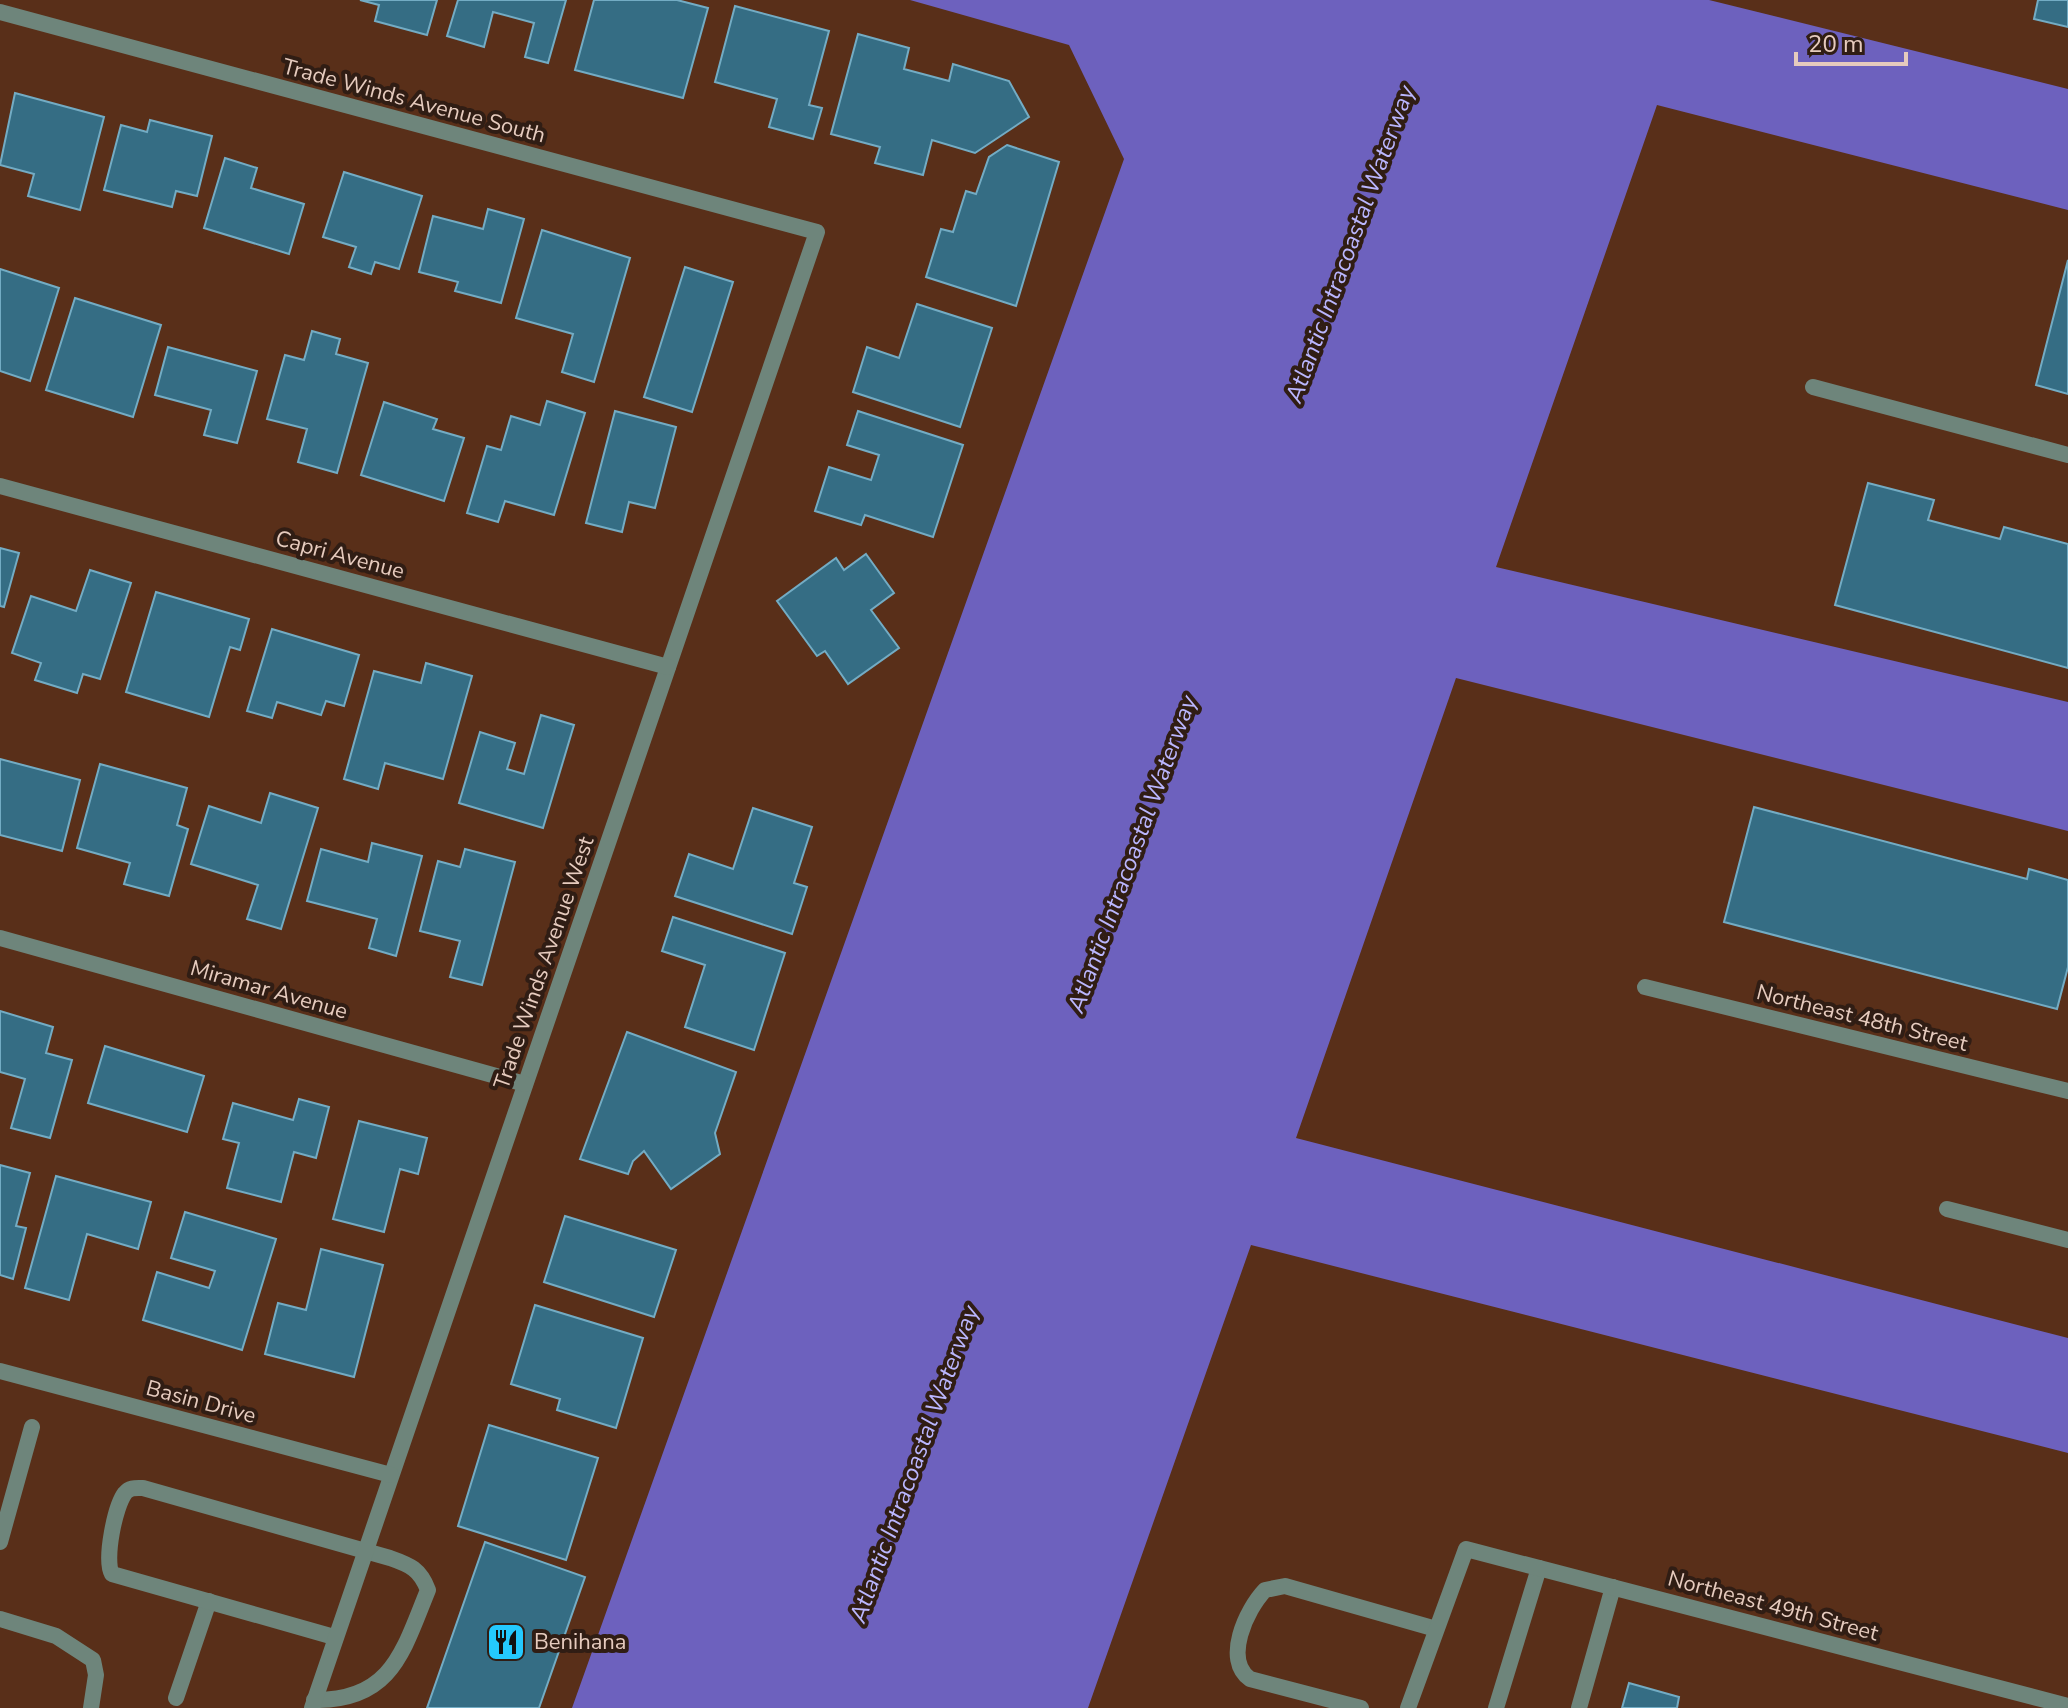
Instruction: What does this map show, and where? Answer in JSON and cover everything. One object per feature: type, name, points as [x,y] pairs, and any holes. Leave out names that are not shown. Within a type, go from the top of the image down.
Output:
[{"type":"street","name":"Trade Winds Avenue South","points":[[0,12],[817,232]]},
{"type":"street","name":"Trade Winds Avenue West","points":[[313,1704],[817,232]]},
{"type":"street","points":[[1813,387],[2068,455]]},
{"type":"street","name":"Capri Avenue","points":[[0,486],[668,667]]},
{"type":"street","name":"Miramar Avenue","points":[[0,938],[525,1084]]},
{"type":"street","name":"Northeast 48th Street","points":[[1645,987],[2068,1091]]},
{"type":"street","points":[[1947,1209],[2068,1240]]},
{"type":"street","name":"Basin Drive","points":[[0,1371],[391,1475]]},
{"type":"street","points":[[0,1542],[32,1427]]},
{"type":"street","points":[[313,1704],[344,1700],[382,1679],[400,1659],[428,1590],[423,1575],[412,1566],[143,1488],[132,1488],[124,1495],[106,1558],[112,1574],[334,1637]]},
{"type":"street","name":"Northeast 49th Street","points":[[1436,1629],[1466,1549],[2068,1706]]},
{"type":"street","points":[[1496,1708],[1539,1568]]},
{"type":"street","points":[[1361,1708],[1250,1679],[1241,1673],[1236,1658],[1239,1645],[1255,1601],[1265,1590],[1285,1586],[1436,1629],[1408,1708]]},
{"type":"street","points":[[1579,1708],[1613,1587]]},
{"type":"street","points":[[176,1698],[209,1601]]},
{"type":"street","points":[[0,1619],[56,1636],[93,1660],[95,1690],[91,1708]]},
{"type":"water","name":"Atlantic Intracoastal Waterway","points":[[910,0],[1709,0],[2068,89],[2068,210],[1657,105],[1496,567],[2068,702],[2068,831],[1456,678],[1296,1138],[2068,1338],[2068,1453],[1251,1245],[1088,1708],[572,1708],[1124,159],[1069,45]]},
{"type":"building","points":[[360,0],[437,0],[427,35],[375,21],[379,5]]},
{"type":"building","points":[[458,0],[566,0],[548,63],[525,57],[534,23],[493,12],[484,47],[447,36]]},
{"type":"building","points":[[594,0],[677,0],[708,8],[683,98],[575,70]]},
{"type":"building","points":[[2038,0],[2068,0],[2068,27],[2034,19]]},
{"type":"building","points":[[735,6],[829,31],[809,105],[822,108],[813,139],[769,127],[777,99],[715,82]]},
{"type":"building","points":[[858,34],[909,48],[904,69],[949,81],[953,64],[1009,81],[1029,117],[975,153],[932,140],[923,175],[875,163],[880,147],[831,134]]},
{"type":"building","points":[[15,93],[104,117],[80,210],[28,196],[34,174],[0,165]]},
{"type":"building","points":[[150,120],[212,136],[197,196],[176,191],[172,207],[104,190],[121,125],[147,132]]},
{"type":"building","points":[[1007,145],[1059,162],[1016,306],[926,277],[941,229],[953,232],[966,191],[976,194],[989,157]]},
{"type":"building","points":[[225,158],[257,168],[251,188],[304,204],[289,254],[204,228]]},
{"type":"building","points":[[344,172],[422,196],[399,269],[375,262],[371,274],[349,267],[356,247],[323,237]]},
{"type":"building","points":[[488,209],[524,219],[501,303],[455,291],[458,282],[419,272],[433,216],[483,229]]},
{"type":"building","points":[[542,230],[630,258],[594,382],[562,372],[573,334],[516,318]]},
{"type":"building","points":[[2068,260],[2068,394],[2036,385]]},
{"type":"building","points":[[685,267],[733,282],[692,412],[644,397]]},
{"type":"building","points":[[0,269],[59,288],[30,381],[0,371]]},
{"type":"building","points":[[75,298],[161,325],[133,417],[46,390]]},
{"type":"building","points":[[917,304],[992,328],[960,427],[853,392],[867,347],[899,358]]},
{"type":"building","points":[[312,331],[340,339],[336,354],[368,363],[337,473],[298,462],[307,429],[267,419],[285,355],[304,360]]},
{"type":"building","points":[[168,347],[257,371],[237,443],[204,435],[211,410],[155,395]]},
{"type":"building","points":[[547,401],[585,413],[554,515],[505,501],[498,522],[467,513],[487,446],[501,450],[511,416],[540,425]]},
{"type":"building","points":[[384,402],[437,419],[433,429],[464,438],[444,501],[361,475]]},
{"type":"building","points":[[615,411],[676,427],[655,508],[629,502],[622,532],[586,523]]},
{"type":"building","points":[[858,411],[963,445],[933,537],[865,515],[861,525],[815,511],[829,467],[871,480],[879,455],[847,445]]},
{"type":"building","points":[[1868,483],[1934,500],[1928,520],[2000,539],[2004,527],[2068,544],[2068,668],[1835,605]]},
{"type":"building","points":[[0,548],[19,553],[4,607],[0,606]]},
{"type":"building","points":[[866,554],[894,593],[871,610],[899,648],[848,684],[825,651],[817,656],[777,601],[836,558],[844,570]]},
{"type":"building","points":[[90,570],[131,583],[100,679],[83,674],[77,693],[35,680],[41,663],[12,653],[31,596],[76,611]]},
{"type":"building","points":[[156,592],[249,619],[240,650],[230,647],[209,717],[126,692]]},
{"type":"building","points":[[272,629],[359,655],[344,706],[326,701],[321,715],[277,702],[272,718],[247,711]]},
{"type":"building","points":[[426,663],[472,676],[443,779],[385,763],[378,789],[344,779],[374,671],[421,683]]},
{"type":"building","points":[[541,715],[574,725],[543,828],[459,803],[480,732],[515,743],[507,769],[524,774]]},
{"type":"building","points":[[0,759],[80,780],[62,851],[0,835]]},
{"type":"building","points":[[100,764],[187,788],[177,825],[188,829],[169,896],[124,884],[130,863],[77,848]]},
{"type":"building","points":[[270,793],[318,808],[281,929],[247,919],[258,885],[191,864],[209,806],[261,823]]},
{"type":"building","points":[[1754,807],[2027,879],[2029,869],[2068,880],[2068,967],[2057,1009],[1724,922]]},
{"type":"building","points":[[753,808],[812,827],[794,883],[807,887],[792,934],[675,896],[689,854],[733,869]]},
{"type":"building","points":[[372,843],[422,856],[396,956],[369,948],[377,919],[307,901],[321,849],[368,862]]},
{"type":"building","points":[[465,849],[515,862],[482,985],[450,977],[460,941],[420,931],[438,861],[460,867]]},
{"type":"building","points":[[673,917],[785,953],[754,1050],[685,1027],[705,965],[662,951]]},
{"type":"building","points":[[0,1011],[53,1027],[46,1053],[72,1060],[50,1138],[11,1128],[25,1079],[0,1072]]},
{"type":"building","points":[[627,1032],[736,1072],[715,1133],[720,1154],[671,1189],[644,1151],[633,1161],[628,1174],[580,1159]]},
{"type":"building","points":[[105,1046],[204,1076],[187,1132],[88,1103]]},
{"type":"building","points":[[299,1099],[329,1107],[316,1158],[294,1152],[281,1202],[227,1188],[239,1143],[223,1139],[233,1103],[293,1120]]},
{"type":"building","points":[[359,1121],[427,1138],[418,1174],[400,1169],[384,1232],[333,1219]]},
{"type":"building","points":[[0,1165],[30,1173],[16,1226],[26,1228],[13,1279],[0,1275]]},
{"type":"building","points":[[56,1176],[151,1202],[138,1249],[87,1234],[69,1300],[25,1288]]},
{"type":"building","points":[[185,1212],[276,1239],[242,1350],[143,1320],[157,1272],[209,1288],[215,1271],[171,1258]]},
{"type":"building","points":[[565,1216],[676,1250],[654,1317],[544,1282]]},
{"type":"building","points":[[321,1249],[383,1265],[354,1377],[265,1354],[278,1303],[306,1310]]},
{"type":"building","points":[[535,1305],[643,1338],[616,1428],[557,1410],[560,1399],[511,1384]]},
{"type":"building","points":[[489,1425],[598,1458],[566,1560],[458,1526]]},
{"type":"building","name":"Benihana","points":[[485,1542],[585,1577],[539,1708],[427,1708]]},
{"type":"building","points":[[1629,1683],[1679,1697],[1677,1708],[1622,1708]]},
{"type":"place","name":"Benihana","points":[[506,1642]]}]
